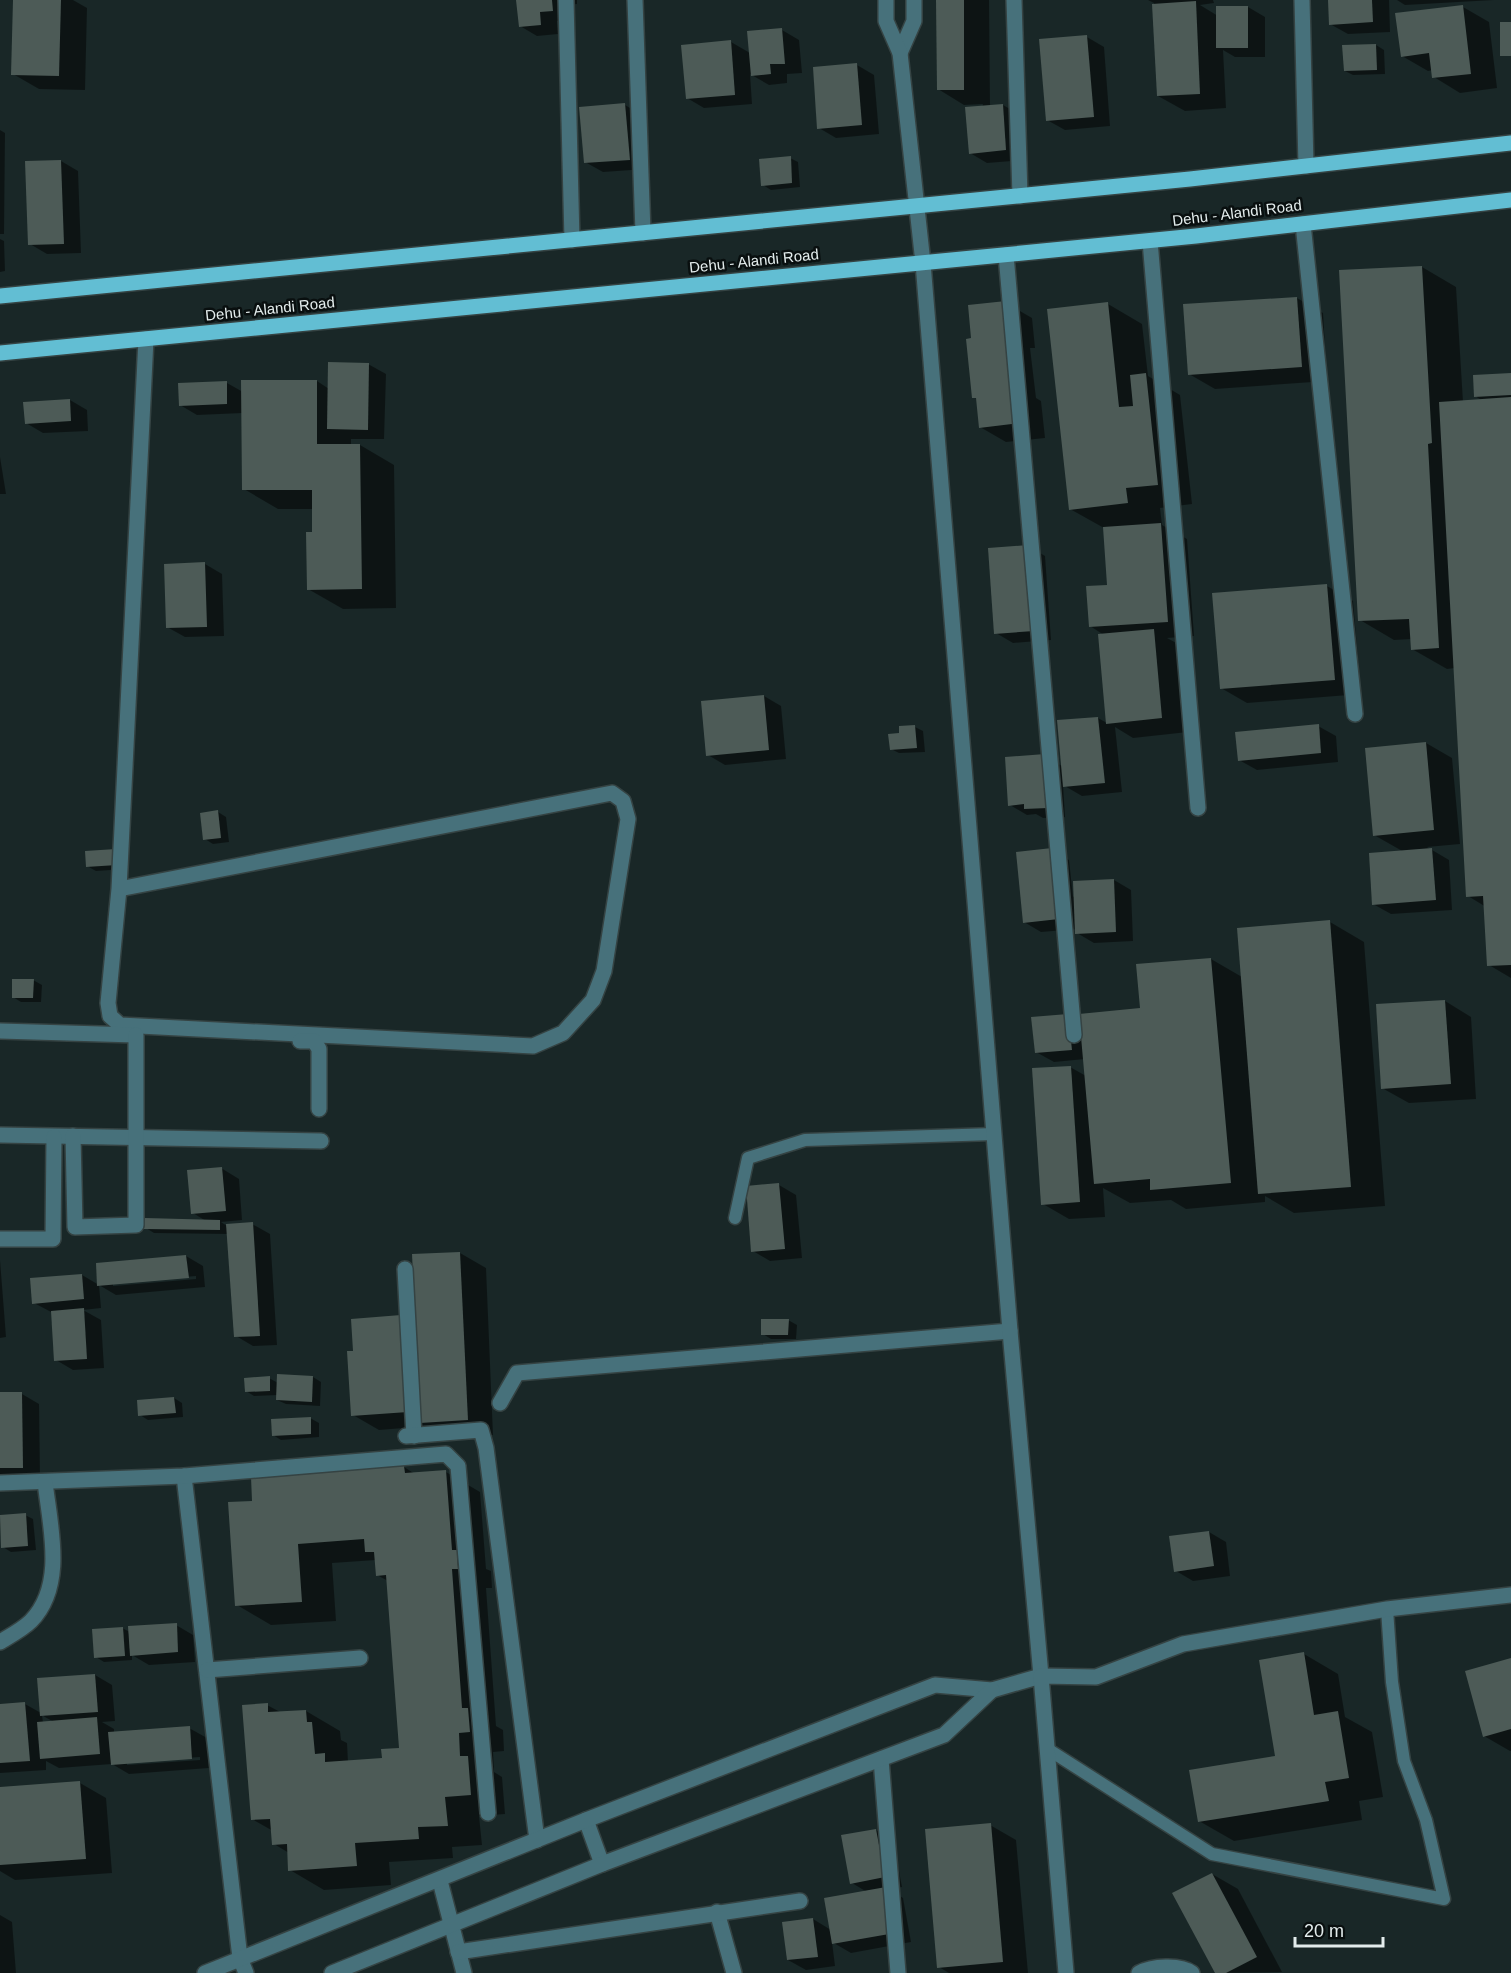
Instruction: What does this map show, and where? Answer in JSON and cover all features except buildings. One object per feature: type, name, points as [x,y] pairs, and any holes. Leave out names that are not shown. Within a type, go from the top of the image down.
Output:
[{"type":"main road","points":[[0,296],[1020,196],[1511,143]]},
{"type":"main road","name":"Dehu - Alandi Road","points":[[0,353],[1150,241],[1511,200]]},
{"type":"street","points":[[566,0],[572,240]]},
{"type":"street","points":[[635,0],[643,232]]},
{"type":"street","points":[[886,0],[886,21],[900,53],[923,263],[1010,1331],[1066,1973]]},
{"type":"street","points":[[900,53],[914,21],[914,0]]},
{"type":"street","points":[[1014,0],[1020,196]]},
{"type":"street","points":[[1302,0],[1306,166]]},
{"type":"street","points":[[1304,224],[1355,714]]},
{"type":"street","points":[[1150,241],[1198,807]]},
{"type":"street","points":[[1006,255],[1074,1035]]},
{"type":"street","points":[[119,889],[612,793],[623,801],[628,819],[604,971],[593,1000],[563,1033],[533,1046],[120,1025],[110,1016],[108,1003],[119,889],[146,339]]},
{"type":"street","points":[[0,1031],[314,1041],[319,1049],[319,1109]]},
{"type":"street","points":[[73,1136],[75,1227],[136,1225],[136,1035]]},
{"type":"street","points":[[0,1135],[321,1141]]},
{"type":"street","points":[[0,1239],[53,1239],[54,1137]]},
{"type":"street","points":[[405,1269],[410,1436],[481,1430],[486,1448],[537,1840]]},
{"type":"street","points":[[500,1403],[517,1373],[1010,1331]]},
{"type":"street","points":[[0,1483],[184,1476],[446,1454],[458,1466],[488,1813]]},
{"type":"street","points":[[184,1476],[240,1958],[246,1973]]},
{"type":"street","points":[[0,1642],[31,1621],[50,1591],[53,1552],[45,1482]]},
{"type":"street","points":[[205,1973],[440,1881],[586,1820],[936,1685],[992,1690],[1041,1676],[1096,1677],[1183,1644],[1387,1609],[1511,1594]]},
{"type":"street","points":[[207,1670],[360,1658]]},
{"type":"street","points":[[332,1973],[451,1923],[602,1864],[944,1735],[992,1690]]},
{"type":"street","points":[[881,1759],[898,1973]]},
{"type":"street","points":[[586,1820],[602,1864]]},
{"type":"street","points":[[440,1881],[464,1973]]},
{"type":"street","points":[[458,1952],[800,1900]]},
{"type":"street","points":[[717,1912],[734,1973]]},
{"type":"street","points":[[1139,1973],[1173,1967],[1185,1968],[1192,1973]]},
{"type":"lane","points":[[735,1218],[748,1158],[805,1140],[994,1134]]},
{"type":"lane","points":[[1046,1748],[1212,1854],[1444,1899],[1426,1820],[1404,1761],[1392,1682],[1387,1609]]}]
